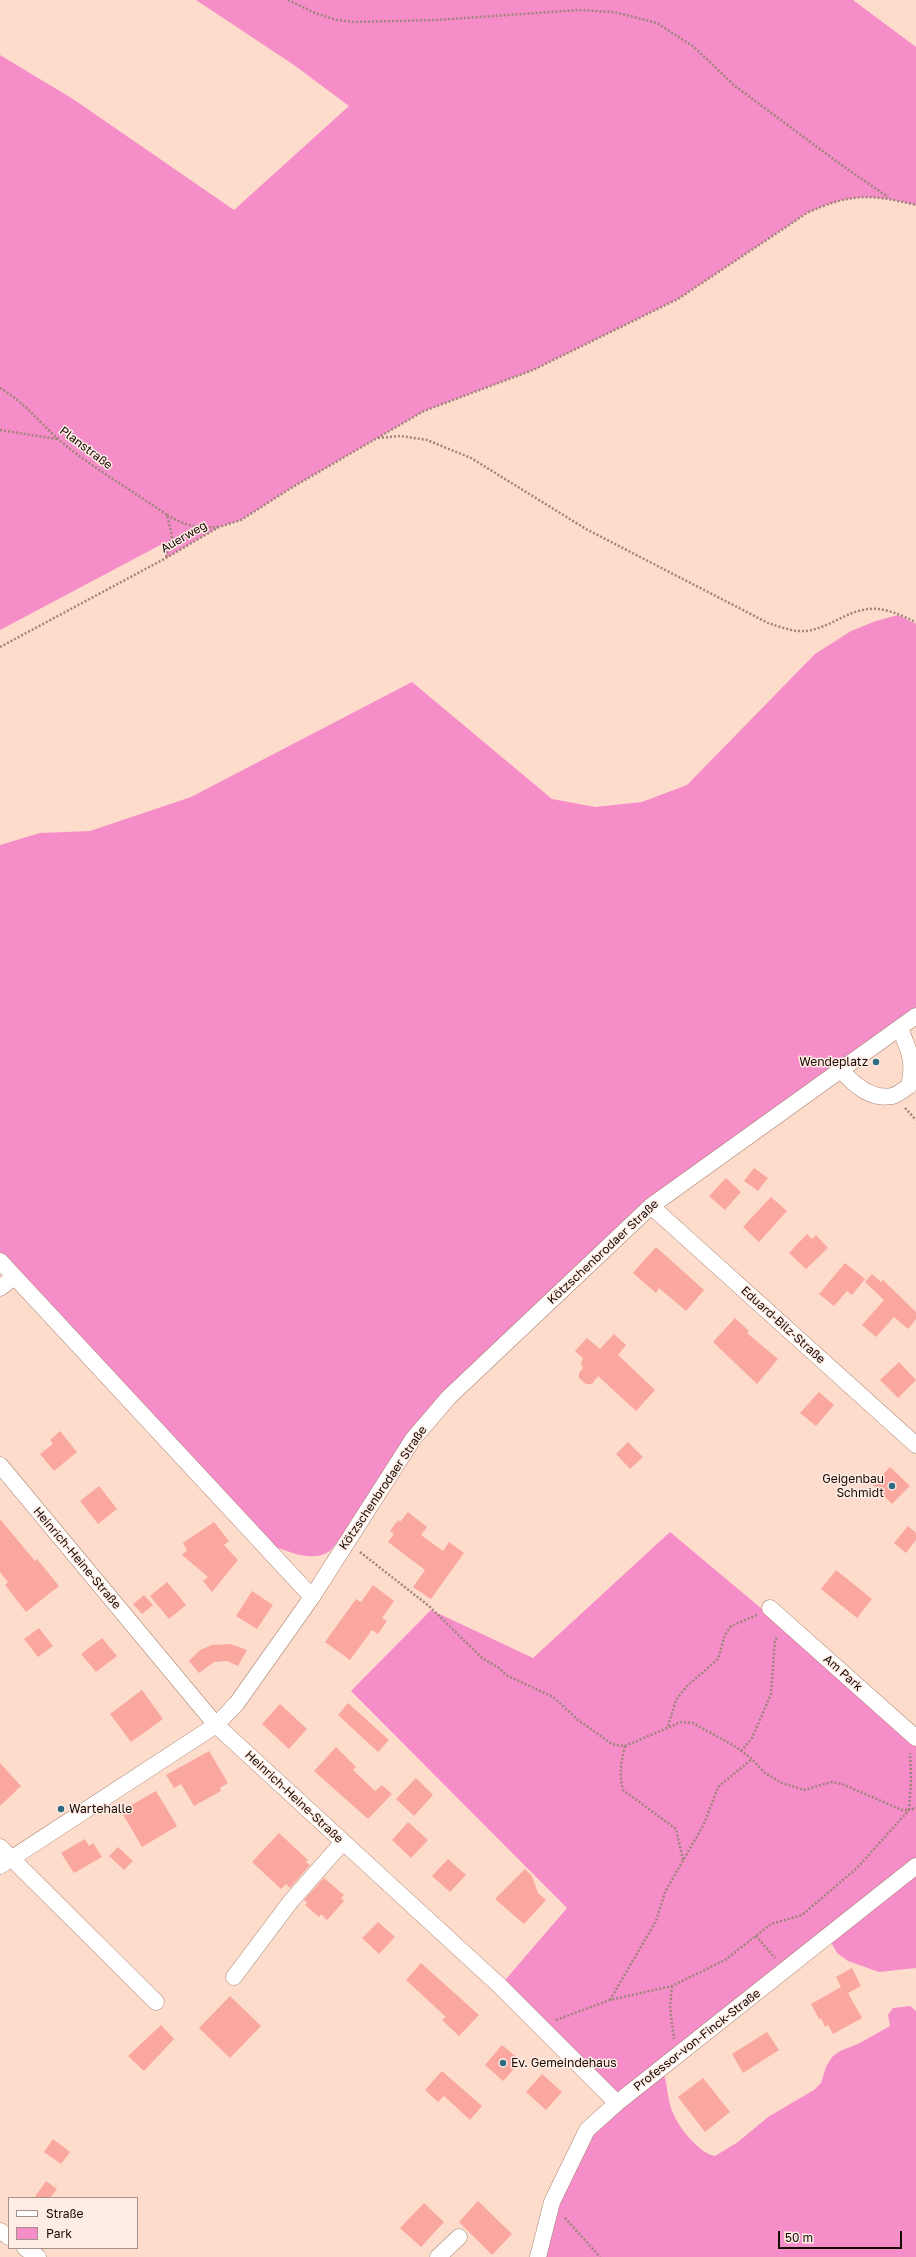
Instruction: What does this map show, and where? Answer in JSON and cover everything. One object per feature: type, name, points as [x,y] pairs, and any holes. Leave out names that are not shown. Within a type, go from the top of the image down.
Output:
[{"type":"street","name":"Kötzschenbrodaer Straße","points":[[4,1857],[141,1776],[216,1725],[237,1703],[312,1597],[413,1439],[448,1397],[651,1206],[916,1016]]},
{"type":"street","points":[[842,1070],[859,1087],[876,1097],[894,1096],[909,1086],[913,1070],[910,1053],[900,1028]]},
{"type":"street","name":"Eduard-Bilz-Straße","points":[[651,1206],[916,1444]]},
{"type":"street","points":[[0,1261],[312,1597]]},
{"type":"street","points":[[0,1288],[14,1277]]},
{"type":"street","name":"Heinrich-Heine-Straße","points":[[0,1465],[216,1725],[500,1986],[617,2103]]},
{"type":"street","name":"Am Park","points":[[770,1608],[914,1737]]},
{"type":"street","points":[[234,1977],[291,1901],[343,1842]]},
{"type":"street","points":[[4,1857],[156,2002]]},
{"type":"street","name":"Professor-von-Finck-Straße","points":[[538,2257],[552,2202],[587,2130],[617,2103],[916,1866]]},
{"type":"street","points":[[438,2257],[459,2237]]},
{"type":"street","points":[[26,2249],[38,2257]]},
{"type":"path","points":[[288,0],[314,13],[337,20],[355,22],[436,20],[579,10],[614,12],[657,23],[694,47],[735,86],[888,198],[916,205]]},
{"type":"path","name":"Auerweg","points":[[0,647],[166,558],[219,527],[241,520],[375,438],[424,411],[533,370],[678,299],[814,210],[827,204],[847,199],[867,196],[888,198]]},
{"type":"path","name":"Planstraße","points":[[0,388],[15,397],[58,439],[86,462],[167,515],[182,523],[198,528],[219,527]]},
{"type":"path","points":[[0,430],[58,439]]},
{"type":"path","points":[[375,438],[401,436],[428,440],[471,458],[586,529],[768,623],[799,631],[826,626],[855,612],[868,609],[890,611],[916,622]]},
{"type":"path","points":[[166,558],[172,536],[167,515]]},
{"type":"path","points":[[347,1542],[429,1606],[482,1658],[499,1668],[506,1675],[553,1697],[578,1720],[612,1744],[625,1746],[668,1726],[681,1722],[693,1724],[741,1751],[752,1759],[765,1773],[782,1783],[804,1790],[831,1782],[842,1784],[885,1804],[902,1810],[916,1808]]},
{"type":"path","points":[[668,1726],[676,1700],[687,1686],[718,1659],[725,1635],[731,1626],[770,1608]]},
{"type":"path","points":[[741,1751],[752,1738],[771,1694],[775,1640],[787,1623]]},
{"type":"path","points":[[542,2028],[559,2018],[610,2000],[672,1986],[725,1960],[770,1924],[802,1915],[857,1868],[909,1810],[911,1781],[910,1746],[914,1737]]},
{"type":"path","points":[[625,1746],[621,1762],[620,1777],[623,1790],[676,1828],[683,1860]]},
{"type":"path","points":[[610,2000],[656,1921],[665,1892],[704,1824],[718,1787],[752,1759]]},
{"type":"path","points":[[756,1936],[785,1970]]},
{"type":"path","points":[[672,1986],[671,2026],[673,2038],[684,2051]]},
{"type":"path","points":[[552,2202],[600,2257]]},
{"type":"green space","points":[[196,0],[853,0],[916,47],[916,205],[873,197],[861,197],[822,206],[807,213],[678,299],[533,370],[424,411],[291,488],[241,520],[219,527],[166,558],[166,542],[0,630],[0,55],[73,99],[234,210],[349,106],[294,65]]},
{"type":"green space","points":[[898,615],[916,624],[916,1008],[657,1193],[502,1339],[330,1551],[316,1556],[309,1556],[272,1546],[0,1257],[0,845],[40,833],[90,831],[191,797],[412,682],[552,799],[595,807],[642,802],[687,785],[815,654],[851,631],[876,621]]},
{"type":"green space","points":[[670,1532],[916,1738],[916,1968],[879,1972],[848,1961],[837,1953],[831,1942],[663,2071],[671,2108],[680,2126],[690,2139],[703,2150],[715,2156],[738,2142],[768,2117],[814,2090],[821,2083],[826,2067],[832,2057],[840,2051],[860,2043],[890,2026],[888,2015],[893,2008],[910,2006],[916,2011],[916,2257],[539,2257],[587,2130],[617,2103],[500,1986],[567,1908],[351,1691],[431,1610],[533,1658]]},
{"type":"building","points":[[754,1168],[768,1178],[758,1191],[744,1181]]},
{"type":"building","points":[[726,1178],[741,1192],[725,1210],[709,1196]]},
{"type":"building","points":[[771,1197],[787,1211],[759,1242],[743,1227]]},
{"type":"building","points":[[807,1234],[812,1239],[816,1235],[828,1248],[806,1269],[789,1253]]},
{"type":"building","points":[[656,1247],[704,1290],[686,1311],[659,1288],[656,1293],[633,1273]]},
{"type":"building","points":[[845,1263],[865,1279],[852,1295],[847,1291],[834,1306],[819,1294]]},
{"type":"building","points":[[872,1274],[881,1282],[883,1280],[916,1312],[916,1319],[908,1329],[894,1317],[876,1337],[862,1325],[884,1300],[865,1282]]},
{"type":"building","points":[[735,1318],[749,1331],[747,1333],[778,1359],[757,1384],[713,1342]]},
{"type":"building","points":[[614,1334],[626,1345],[618,1355],[655,1390],[636,1411],[598,1376],[592,1384],[586,1384],[579,1378],[579,1373],[583,1368],[581,1364],[583,1358],[575,1351],[587,1338],[600,1349]]},
{"type":"building","points":[[899,1362],[916,1380],[898,1398],[880,1380]]},
{"type":"building","points":[[819,1392],[834,1405],[816,1426],[800,1413]]},
{"type":"building","points":[[60,1431],[77,1452],[54,1471],[40,1454],[53,1444],[50,1440]]},
{"type":"building","points":[[628,1442],[643,1457],[630,1469],[616,1454]]},
{"type":"building","points":[[890,1467],[910,1486],[892,1504],[873,1485]]},
{"type":"building","points":[[99,1486],[117,1509],[98,1524],[80,1501]]},
{"type":"building","points":[[408,1512],[427,1527],[421,1535],[443,1551],[449,1542],[464,1553],[431,1599],[413,1587],[425,1570],[388,1542],[394,1534],[390,1531],[398,1520],[400,1522]]},
{"type":"building","points":[[0,1519],[35,1561],[37,1559],[59,1586],[26,1612],[5,1585],[8,1582],[0,1572]]},
{"type":"building","points":[[214,1522],[229,1541],[224,1545],[238,1560],[212,1592],[203,1581],[208,1577],[182,1555],[187,1550],[183,1543]]},
{"type":"building","points":[[908,1526],[916,1533],[916,1540],[906,1553],[894,1543]]},
{"type":"building","points":[[836,1570],[872,1599],[857,1618],[821,1589]]},
{"type":"building","points":[[167,1582],[186,1605],[169,1619],[150,1596]]},
{"type":"building","points":[[373,1585],[394,1601],[382,1618],[387,1621],[378,1634],[372,1630],[350,1660],[325,1642],[356,1599],[361,1602]]},
{"type":"building","points":[[252,1591],[273,1605],[257,1629],[236,1616]]},
{"type":"building","points":[[144,1595],[153,1605],[142,1614],[133,1604]]},
{"type":"building","points":[[39,1628],[53,1646],[38,1657],[24,1639]]},
{"type":"building","points":[[102,1638],[117,1656],[96,1672],[81,1654]]},
{"type":"building","points":[[230,1644],[247,1650],[238,1666],[227,1661],[214,1662],[199,1673],[189,1661],[200,1650],[212,1645]]},
{"type":"building","points":[[142,1690],[163,1719],[131,1742],[110,1714]]},
{"type":"building","points":[[348,1703],[389,1740],[378,1752],[338,1715]]},
{"type":"building","points":[[280,1704],[307,1729],[289,1749],[262,1724]]},
{"type":"building","points":[[336,1747],[356,1767],[353,1770],[375,1791],[382,1785],[392,1794],[368,1819],[314,1771]]},
{"type":"building","points":[[209,1751],[228,1783],[220,1788],[221,1791],[194,1806],[181,1784],[174,1788],[166,1775]]},
{"type":"building","points":[[0,1763],[21,1786],[0,1806]]},
{"type":"building","points":[[416,1778],[433,1795],[414,1816],[396,1799]]},
{"type":"building","points":[[156,1791],[177,1826],[142,1847],[121,1811]]},
{"type":"building","points":[[408,1822],[428,1840],[411,1858],[392,1840]]},
{"type":"building","points":[[279,1833],[308,1860],[306,1862],[310,1865],[290,1888],[286,1884],[281,1889],[252,1862]]},
{"type":"building","points":[[85,1839],[89,1846],[93,1843],[102,1857],[74,1873],[61,1853]]},
{"type":"building","points":[[118,1847],[133,1861],[124,1870],[109,1856]]},
{"type":"building","points":[[448,1859],[466,1875],[450,1892],[432,1876]]},
{"type":"building","points":[[525,1869],[532,1876],[538,1893],[546,1900],[524,1924],[495,1899]]},
{"type":"building","points":[[324,1878],[344,1895],[341,1898],[344,1901],[327,1920],[321,1914],[319,1917],[305,1905],[307,1903],[304,1900]]},
{"type":"building","points":[[378,1922],[395,1937],[379,1954],[362,1938]]},
{"type":"building","points":[[421,1963],[479,2015],[459,2036],[442,2020],[446,2017],[406,1980]]},
{"type":"building","points":[[852,1968],[861,1986],[848,1993],[862,2018],[833,2034],[828,2025],[825,2027],[821,2018],[819,2019],[811,2004],[841,1987],[836,1977]]},
{"type":"building","points":[[230,1996],[261,2026],[230,2058],[199,2028]]},
{"type":"building","points":[[161,2025],[174,2039],[144,2071],[128,2056]]},
{"type":"building","points":[[767,2032],[779,2050],[743,2073],[732,2054]]},
{"type":"building","name":"Ev. Gemeindehaus","points":[[502,2045],[521,2061],[503,2081],[485,2065]]},
{"type":"building","points":[[442,2071],[482,2106],[470,2120],[444,2096],[438,2102],[425,2090]]},
{"type":"building","points":[[542,2074],[562,2092],[546,2110],[526,2092]]},
{"type":"building","points":[[703,2078],[730,2112],[705,2132],[678,2097]]},
{"type":"building","points":[[53,2139],[70,2152],[61,2164],[44,2152]]},
{"type":"building","points":[[46,2181],[57,2189],[51,2197],[35,2197]]},
{"type":"building","points":[[478,2201],[512,2234],[492,2255],[459,2222]]},
{"type":"building","points":[[424,2203],[444,2222],[421,2247],[400,2228]]},
{"type":"place","name":"Wendeplatz","points":[[876,1062]]},
{"type":"place","name":"Geigenbau Schmidt","points":[[892,1486]]},
{"type":"place","name":"Wartehalle","points":[[61,1809]]},
{"type":"place","name":"Ev. Gemeindehaus","points":[[503,2063]]}]
